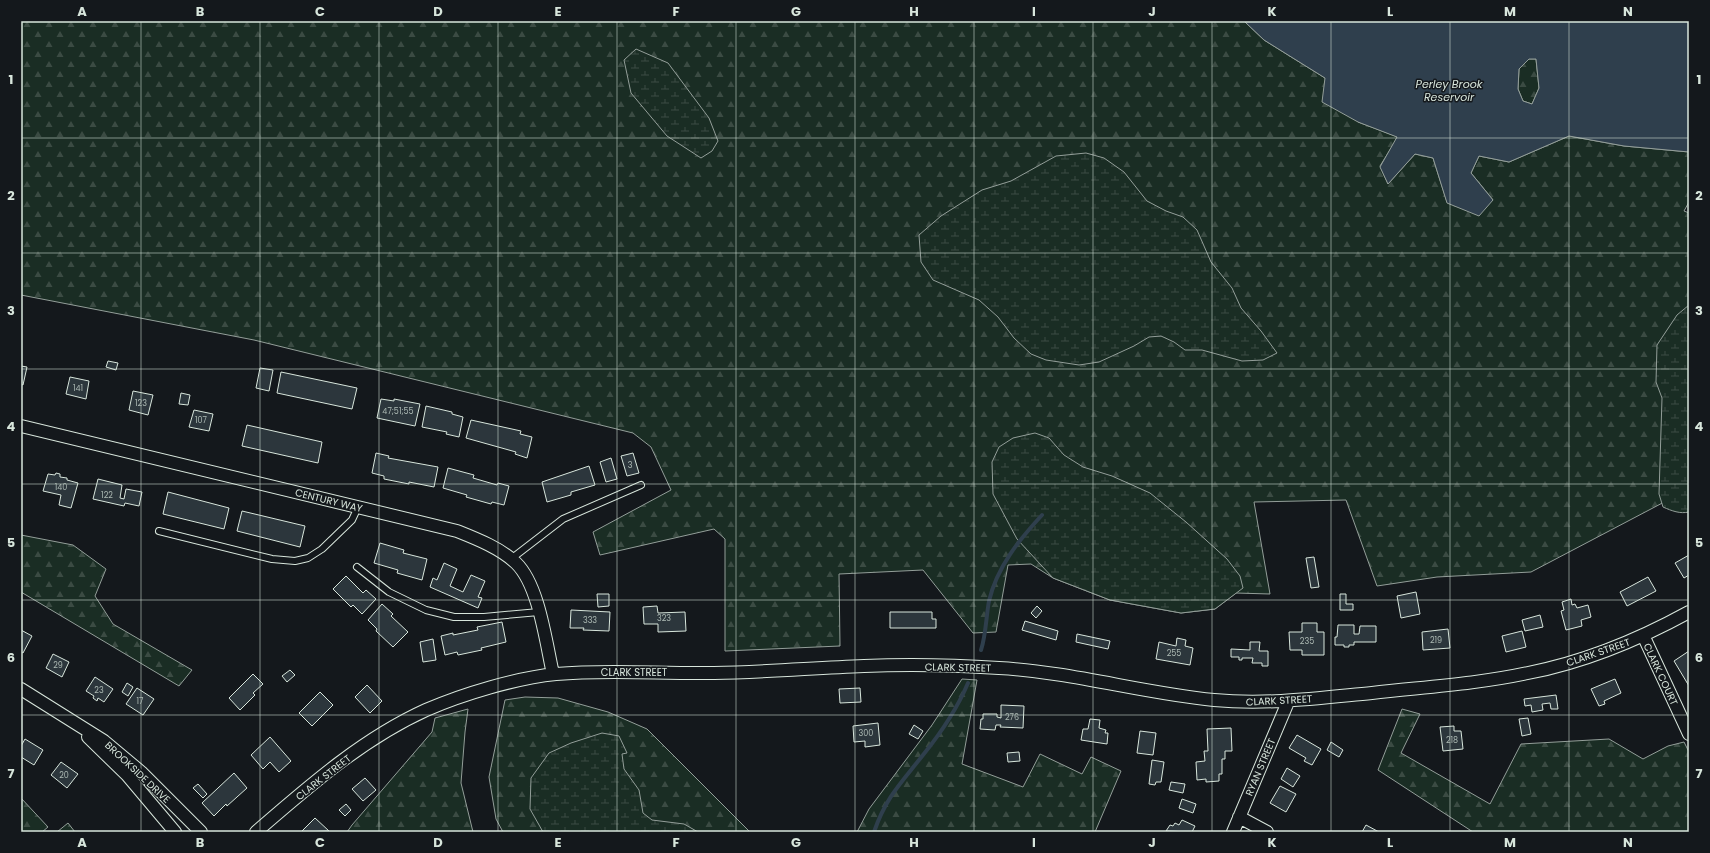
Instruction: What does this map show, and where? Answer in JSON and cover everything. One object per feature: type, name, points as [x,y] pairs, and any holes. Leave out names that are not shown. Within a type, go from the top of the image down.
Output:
[{"type":"street","name":"CENTURY WAY","points":[[21,426],[457,531],[497,550],[519,566],[529,582],[539,612],[553,674]]},
{"type":"street","name":"CLARK STREET","points":[[256,832],[329,771],[404,721],[443,704],[474,693],[520,680],[553,674],[632,671],[714,673],[869,666],[976,667],[1057,673],[1167,694],[1204,699],[1246,702],[1288,702],[1512,677],[1581,660],[1615,648],[1689,612]]},
{"type":"street","name":"CLARK COURT","points":[[1643,635],[1689,734]]},
{"type":"street","name":"BROOKSIDE DRIVE","points":[[21,689],[96,735],[119,753],[201,832]]},
{"type":"street","name":"RYAN STREET","points":[[1233,832],[1288,702]]},
{"type":"street","name":"BROOKSIDE DRIVE","points":[[69,719],[127,775],[175,832]]},
{"type":"street","points":[[1239,817],[1267,832]]},
{"type":"lane","points":[[511,559],[563,519],[642,485]]},
{"type":"lane","points":[[159,531],[272,559],[295,561],[308,558],[322,549],[352,520],[358,507]]},
{"type":"lane","points":[[357,567],[389,592],[426,610],[454,617],[484,618],[539,612]]},
{"type":"green space","points":[[21,21],[1244,21],[1264,40],[1325,78],[1358,122],[1398,137],[1380,166],[1388,184],[1415,154],[1433,158],[1447,202],[1493,200],[1471,173],[1479,156],[1509,162],[1569,136],[1624,146],[1689,152],[1689,202],[1684,211],[1689,213],[1689,489],[1531,572],[1437,577],[1377,586],[1346,500],[1254,502],[1270,594],[1236,593],[1215,609],[1181,613],[1110,600],[1053,578],[1031,564],[1008,565],[996,632],[973,633],[923,570],[839,574],[840,646],[725,651],[725,539],[714,529],[600,555],[593,532],[671,490],[651,447],[633,433],[254,340],[21,295]]},
{"type":"green space","points":[[636,49],[668,63],[709,118],[718,141],[712,151],[701,158],[667,136],[631,93],[624,60]]},
{"type":"green space","points":[[1529,59],[1536,59],[1539,88],[1532,104],[1523,101],[1518,89],[1519,69]]},
{"type":"green space","points":[[1086,153],[1104,158],[1124,172],[1147,201],[1166,211],[1183,217],[1197,230],[1211,262],[1232,288],[1241,308],[1261,331],[1277,353],[1263,360],[1242,361],[1202,350],[1185,350],[1174,342],[1161,336],[1149,337],[1134,346],[1099,362],[1079,365],[1046,360],[1031,354],[1014,338],[998,317],[979,300],[933,280],[921,262],[919,235],[941,216],[982,190],[1011,181],[1056,156]]},
{"type":"green space","points":[[1689,305],[1689,512],[1682,513],[1663,507],[1659,494],[1662,398],[1656,382],[1657,345],[1677,315]]},
{"type":"green space","points":[[1035,433],[1049,438],[1064,455],[1083,467],[1112,476],[1150,493],[1186,522],[1227,559],[1240,576],[1243,588],[1215,609],[1181,613],[1110,600],[1053,578],[1017,539],[993,494],[992,462],[999,447],[1013,438]]},
{"type":"green space","points":[[21,535],[73,545],[106,569],[95,596],[113,624],[192,670],[179,686],[21,592]]},
{"type":"green space","points":[[962,679],[977,680],[962,764],[1023,787],[1040,754],[1082,774],[1091,757],[1121,771],[1095,832],[857,832],[869,809],[932,725]]},
{"type":"green space","points":[[525,697],[558,698],[608,712],[647,729],[750,832],[503,832],[496,819],[489,777],[505,700]]},
{"type":"green space","points":[[468,709],[461,783],[473,832],[347,832],[432,732],[435,718]]},
{"type":"green space","points":[[1402,709],[1420,714],[1401,753],[1490,804],[1521,744],[1609,739],[1643,759],[1668,746],[1684,742],[1689,752],[1689,832],[1473,832],[1378,770]]},
{"type":"green space","points":[[602,733],[619,736],[627,753],[622,754],[624,769],[639,790],[643,813],[652,820],[684,824],[698,832],[543,832],[530,809],[531,778],[549,753],[571,743]]},
{"type":"green space","points":[[21,798],[48,827],[42,832],[21,832]]},
{"type":"green space","points":[[68,823],[75,832],[57,832]]},
{"type":"water","name":"Perley Brook Reservoir","points":[[1244,21],[1689,21],[1689,152],[1624,146],[1569,136],[1509,162],[1479,156],[1471,173],[1493,200],[1479,216],[1447,203],[1433,158],[1415,154],[1388,184],[1380,167],[1397,137],[1358,122],[1322,102],[1325,78],[1264,40]],"holes":[[[1529,59],[1536,59],[1539,88],[1532,104],[1523,101],[1518,89],[1519,69]]]},
{"type":"building","points":[[108,361],[118,363],[116,370],[106,367]]},
{"type":"building","points":[[21,366],[27,367],[23,385],[21,384]]},
{"type":"building","points":[[260,368],[273,370],[269,391],[256,388]]},
{"type":"building","points":[[281,372],[357,388],[352,409],[277,393]]},
{"type":"building","points":[[70,377],[89,381],[86,399],[66,394]]},
{"type":"building","points":[[133,391],[153,395],[148,415],[129,410]]},
{"type":"building","points":[[181,393],[190,395],[188,405],[179,404]]},
{"type":"building","points":[[381,399],[394,401],[394,399],[420,404],[415,426],[377,418]]},
{"type":"building","points":[[426,406],[452,412],[452,414],[463,417],[459,437],[446,434],[447,432],[422,427]]},
{"type":"building","points":[[194,410],[213,414],[209,431],[189,427]]},
{"type":"building","points":[[471,420],[521,431],[520,434],[532,437],[527,458],[515,454],[516,452],[466,438]]},
{"type":"building","points":[[247,425],[322,442],[318,463],[242,446]]},
{"type":"building","points":[[376,453],[389,456],[388,458],[438,467],[434,487],[384,479],[384,476],[372,473]]},
{"type":"building","points":[[633,453],[639,473],[627,476],[621,456]]},
{"type":"building","points":[[611,458],[617,479],[606,482],[600,462]]},
{"type":"building","points":[[589,466],[595,485],[571,492],[571,495],[547,502],[542,482]]},
{"type":"building","points":[[448,468],[474,475],[473,478],[497,485],[498,483],[509,486],[504,505],[492,502],[491,504],[466,497],[467,495],[443,488]]},
{"type":"building","points":[[56,473],[60,474],[60,477],[67,478],[67,480],[78,483],[71,508],[59,505],[61,495],[43,491],[48,474],[55,475]]},
{"type":"building","points":[[98,479],[122,485],[120,498],[124,499],[126,489],[142,492],[139,506],[125,503],[124,506],[93,499]]},
{"type":"building","points":[[168,492],[229,508],[224,529],[163,514]]},
{"type":"building","points":[[242,511],[305,526],[300,547],[237,531]]},
{"type":"building","points":[[380,543],[404,550],[403,553],[427,559],[422,580],[397,573],[398,570],[374,563]]},
{"type":"building","points":[[1689,555],[1689,575],[1684,578],[1675,563]]},
{"type":"building","points":[[1314,557],[1319,587],[1311,588],[1306,558]]},
{"type":"building","points":[[444,563],[457,569],[450,586],[463,592],[471,575],[485,581],[478,597],[482,598],[478,608],[430,587],[433,578],[437,580]]},
{"type":"building","points":[[346,576],[363,593],[366,590],[376,599],[362,614],[353,605],[351,607],[333,589]]},
{"type":"building","points":[[1648,577],[1656,591],[1627,606],[1620,592]]},
{"type":"building","points":[[1416,592],[1420,614],[1401,618],[1397,596]]},
{"type":"building","points":[[597,594],[609,594],[609,606],[598,607]]},
{"type":"building","points":[[1340,594],[1346,594],[1346,604],[1353,604],[1353,610],[1340,610]]},
{"type":"building","points":[[1571,599],[1572,605],[1575,604],[1577,608],[1588,605],[1591,617],[1581,620],[1582,626],[1566,630],[1561,611],[1564,610],[1562,602]]},
{"type":"building","points":[[382,604],[393,614],[391,616],[408,632],[393,647],[376,631],[377,629],[368,620]]},
{"type":"building","points":[[657,606],[658,613],[685,612],[686,631],[658,632],[658,624],[644,624],[643,607]]},
{"type":"building","points":[[1037,606],[1042,611],[1036,618],[1031,613]]},
{"type":"building","points":[[571,610],[610,612],[609,631],[570,628]]},
{"type":"building","points":[[890,612],[932,612],[932,619],[936,619],[936,628],[890,628]]},
{"type":"building","points":[[1540,615],[1543,627],[1525,631],[1522,620]]},
{"type":"building","points":[[1025,621],[1058,631],[1056,640],[1022,630]]},
{"type":"building","points":[[502,622],[506,642],[481,648],[482,650],[458,655],[457,652],[445,655],[441,636],[478,630],[477,627]]},
{"type":"building","points":[[1302,623],[1317,623],[1317,632],[1324,632],[1324,655],[1302,655],[1302,650],[1290,650],[1289,632],[1302,632]]},
{"type":"building","points":[[1338,625],[1354,625],[1354,634],[1359,634],[1360,626],[1376,626],[1376,642],[1354,642],[1354,645],[1349,645],[1349,647],[1344,647],[1344,645],[1335,645]]},
{"type":"building","points":[[1448,629],[1450,648],[1423,650],[1422,632]]},
{"type":"building","points":[[21,630],[32,636],[23,653],[21,652]]},
{"type":"building","points":[[1522,631],[1526,647],[1506,652],[1502,636]]},
{"type":"building","points":[[1077,634],[1110,641],[1108,649],[1076,642]]},
{"type":"building","points":[[1177,638],[1186,640],[1185,646],[1193,648],[1190,665],[1156,659],[1159,642],[1176,646]]},
{"type":"building","points":[[433,639],[436,660],[423,662],[420,642]]},
{"type":"building","points":[[1250,642],[1260,642],[1259,651],[1268,651],[1268,666],[1262,666],[1262,663],[1252,663],[1253,658],[1242,658],[1242,660],[1239,660],[1239,657],[1231,657],[1231,649],[1250,650]]},
{"type":"building","points":[[1689,651],[1689,686],[1674,661]]},
{"type":"building","points":[[53,654],[69,662],[62,677],[46,668]]},
{"type":"building","points":[[290,670],[295,675],[287,682],[282,676]]},
{"type":"building","points":[[253,674],[263,684],[253,693],[255,695],[240,710],[229,698]]},
{"type":"building","points":[[95,677],[113,689],[104,702],[98,698],[97,701],[93,698],[94,696],[86,691]]},
{"type":"building","points":[[1615,679],[1621,693],[1604,701],[1605,704],[1599,706],[1591,689]]},
{"type":"building","points":[[127,683],[133,687],[128,696],[122,692]]},
{"type":"building","points":[[367,685],[382,701],[370,713],[355,697]]},
{"type":"building","points":[[137,688],[154,699],[143,715],[126,704]]},
{"type":"building","points":[[860,688],[861,702],[840,703],[839,689]]},
{"type":"building","points":[[320,692],[333,705],[312,726],[299,713]]},
{"type":"building","points":[[1556,695],[1558,709],[1551,709],[1550,703],[1542,704],[1543,710],[1532,712],[1531,705],[1525,706],[1524,699]]},
{"type":"building","points":[[1001,705],[1024,706],[1023,728],[1000,727],[1001,725],[996,725],[995,730],[980,729],[983,714],[997,714],[997,717],[1001,718]]},
{"type":"building","points":[[1528,718],[1531,734],[1522,736],[1519,719]]},
{"type":"building","points":[[1090,719],[1100,720],[1099,728],[1106,730],[1105,733],[1108,733],[1107,744],[1081,740],[1083,729],[1088,729]]},
{"type":"building","points":[[878,723],[880,745],[865,747],[865,741],[854,742],[853,726]]},
{"type":"building","points":[[914,725],[923,731],[918,739],[909,734]]},
{"type":"building","points":[[1454,726],[1454,731],[1461,731],[1463,749],[1443,751],[1440,727]]},
{"type":"building","points":[[1231,728],[1232,751],[1225,751],[1225,759],[1222,759],[1222,774],[1219,774],[1219,781],[1206,782],[1206,779],[1197,780],[1196,762],[1205,761],[1204,751],[1208,751],[1207,729]]},
{"type":"building","points":[[1140,731],[1156,733],[1153,755],[1137,753]]},
{"type":"building","points":[[1297,735],[1321,749],[1312,765],[1304,761],[1306,758],[1289,748]]},
{"type":"building","points":[[270,737],[291,761],[279,772],[270,762],[263,769],[251,755]]},
{"type":"building","points":[[25,739],[43,750],[34,765],[21,757],[21,746]]},
{"type":"building","points":[[1331,742],[1343,750],[1339,757],[1327,750]]},
{"type":"building","points":[[1019,752],[1020,761],[1008,762],[1007,753]]},
{"type":"building","points":[[1152,760],[1164,762],[1161,782],[1156,782],[1155,785],[1149,784]]},
{"type":"building","points":[[61,762],[78,774],[67,788],[51,775]]},
{"type":"building","points":[[1287,768],[1300,776],[1293,787],[1281,779]]},
{"type":"building","points":[[234,773],[247,788],[227,806],[226,804],[214,816],[202,803]]},
{"type":"building","points":[[365,778],[376,790],[363,801],[352,789]]},
{"type":"building","points":[[1171,782],[1185,784],[1183,793],[1169,790]]},
{"type":"building","points":[[198,784],[207,794],[203,798],[193,788]]},
{"type":"building","points":[[1280,786],[1296,794],[1286,812],[1270,803]]},
{"type":"building","points":[[1182,799],[1196,804],[1193,813],[1179,808]]},
{"type":"building","points":[[346,804],[351,810],[345,816],[339,810]]},
{"type":"building","points":[[315,818],[329,831],[301,832]]},
{"type":"building","points":[[1182,820],[1195,826],[1192,832],[1166,831],[1170,825],[1173,826],[1175,823],[1179,825]]},
{"type":"building","points":[[1366,825],[1379,832],[1362,832]]},
{"type":"waterway","points":[[981,650],[989,601],[997,577],[1017,544],[1042,515]]},
{"type":"waterway","points":[[874,832],[889,800],[901,782],[942,730],[959,702],[968,683]]}]
